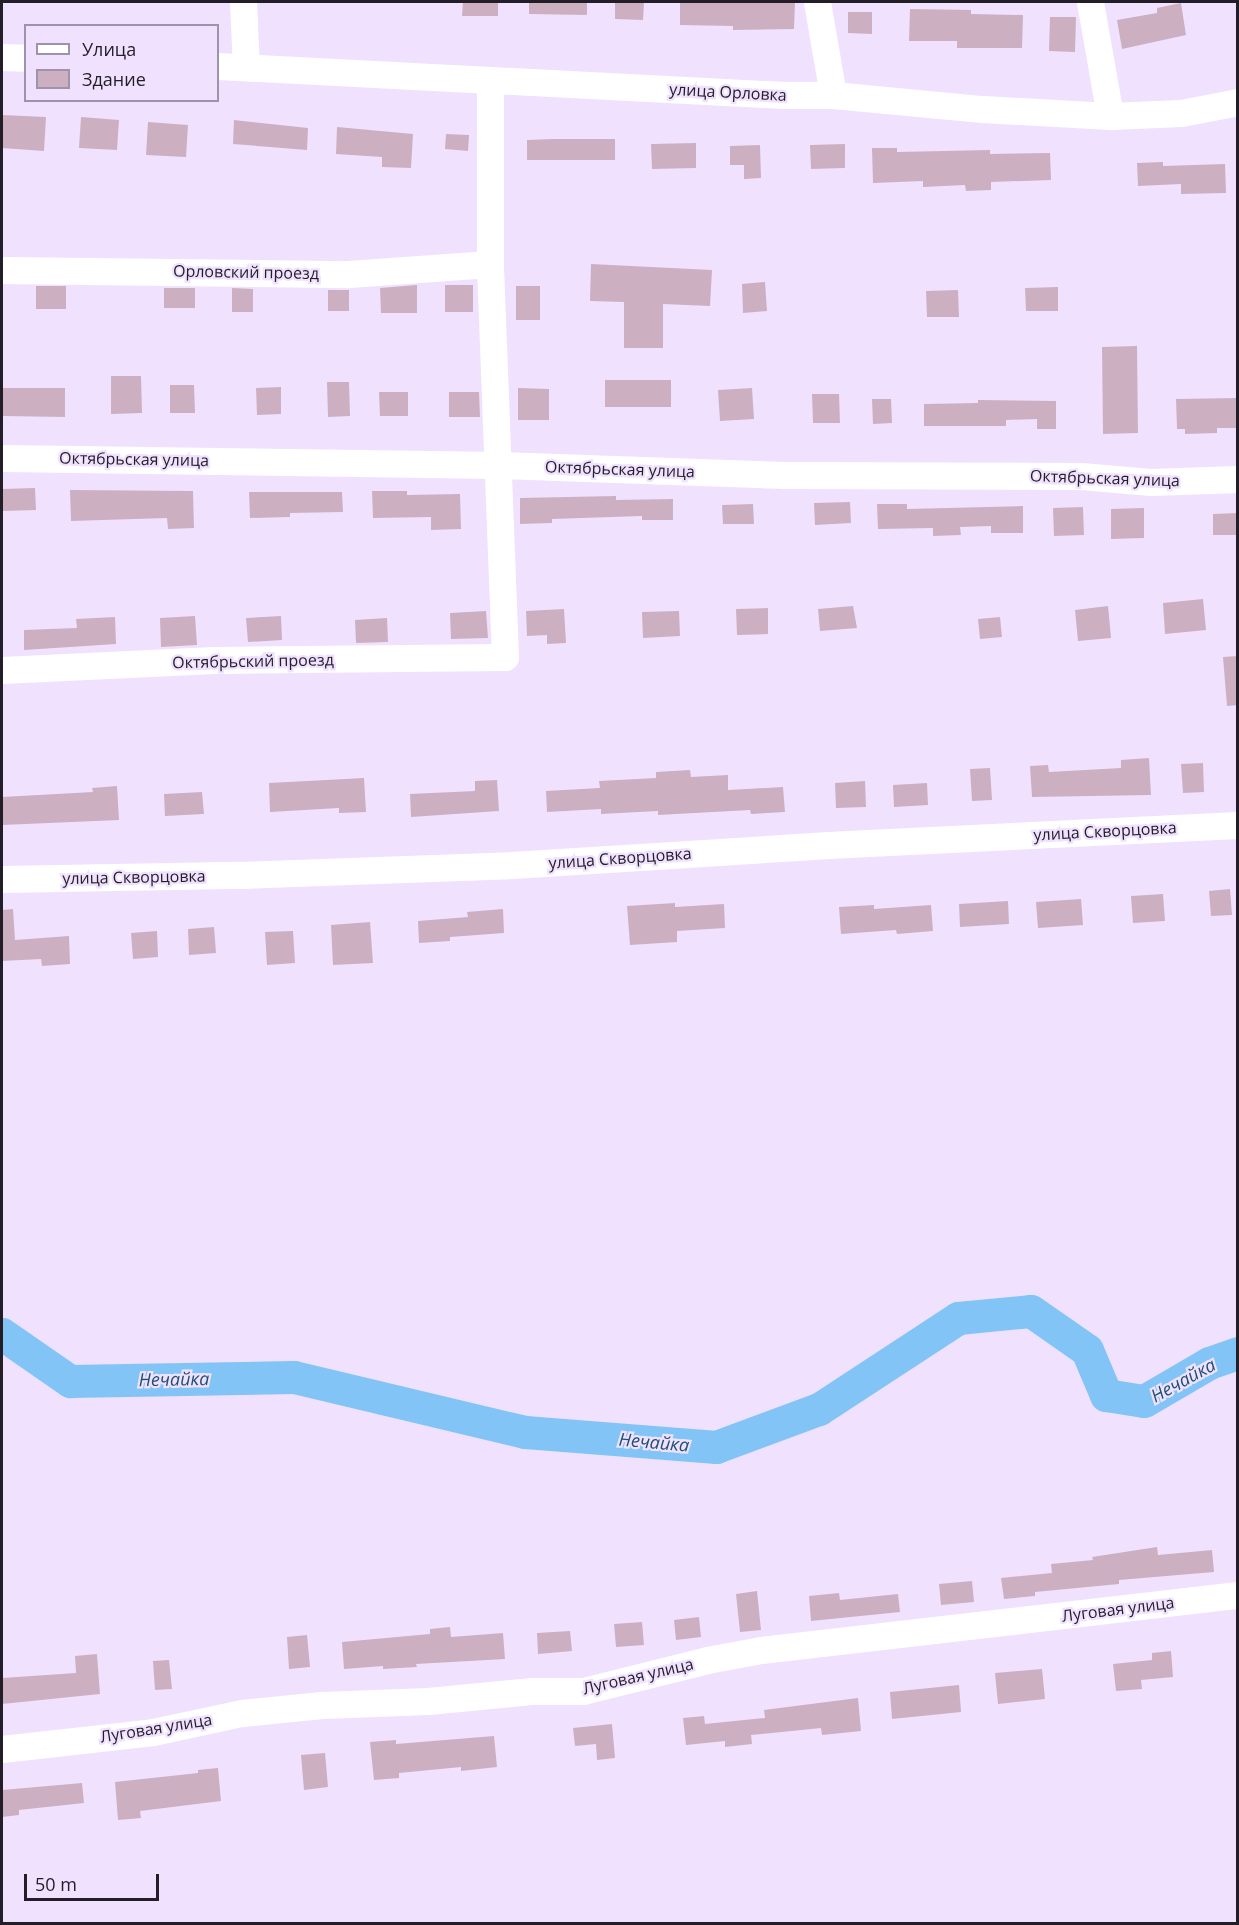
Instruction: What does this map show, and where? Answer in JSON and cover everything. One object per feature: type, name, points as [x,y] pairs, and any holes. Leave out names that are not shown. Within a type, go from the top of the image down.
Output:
[{"type":"street","points":[[243,2],[246,67]]},
{"type":"street","points":[[817,2],[833,95]]},
{"type":"street","points":[[1090,2],[1110,116]]},
{"type":"street","points":[[2,57],[24,58]]},
{"type":"street","name":"улица Орловка","points":[[219,66],[784,96],[833,95],[982,109],[1110,116],[1144,117],[1181,113],[1238,102]]},
{"type":"street","points":[[490,81],[490,264],[498,465]]},
{"type":"street","name":"Орловский проезд","points":[[2,270],[349,274],[490,264]]},
{"type":"street","name":"Октябрьская улица","points":[[2,458],[498,465],[785,475],[1081,476],[1151,482],[1238,478]]},
{"type":"street","name":"Октябрьский проезд","points":[[2,670],[214,660],[505,657],[498,465]]},
{"type":"street","name":"улица Скворцовка","points":[[2,879],[241,875],[512,865],[1238,825]]},
{"type":"street","name":"Луговая улица","points":[[2,1749],[153,1732],[242,1713],[322,1705],[428,1701],[531,1691],[583,1691],[707,1660],[761,1650],[1238,1595]]},
{"type":"building","points":[[463,2],[498,2],[498,16],[462,16]]},
{"type":"building","points":[[529,2],[587,2],[587,15],[529,14]]},
{"type":"building","points":[[615,2],[644,3],[643,20],[615,19]]},
{"type":"building","points":[[680,2],[795,2],[794,29],[733,30],[733,26],[680,25]]},
{"type":"building","points":[[1181,3],[1186,35],[1122,49],[1117,20],[1157,13],[1157,8]]},
{"type":"building","points":[[910,9],[971,10],[971,14],[1023,15],[1022,48],[957,48],[957,41],[909,41]]},
{"type":"building","points":[[848,12],[872,12],[872,34],[848,33]]},
{"type":"building","points":[[1050,17],[1076,17],[1075,52],[1049,51]]},
{"type":"building","points":[[2,115],[46,117],[44,151],[2,148]]},
{"type":"building","points":[[81,117],[119,120],[117,150],[79,148]]},
{"type":"building","points":[[234,120],[308,128],[307,150],[233,144]]},
{"type":"building","points":[[148,122],[188,125],[186,157],[146,155]]},
{"type":"building","points":[[337,127],[413,134],[411,168],[382,167],[382,157],[336,154]]},
{"type":"building","points":[[446,134],[469,135],[468,151],[445,149]]},
{"type":"building","points":[[615,139],[615,160],[527,160],[527,140]]},
{"type":"building","points":[[696,143],[696,168],[652,169],[651,144]]},
{"type":"building","points":[[845,144],[845,168],[811,169],[810,145]]},
{"type":"building","points":[[760,145],[761,178],[744,179],[744,165],[730,165],[730,146]]},
{"type":"building","points":[[872,148],[897,148],[897,152],[990,150],[990,154],[1050,153],[1051,180],[991,182],[991,190],[966,191],[965,185],[923,187],[923,181],[873,183]]},
{"type":"building","points":[[1163,162],[1163,166],[1225,164],[1226,193],[1181,194],[1181,184],[1138,186],[1137,163]]},
{"type":"building","points":[[591,264],[712,270],[710,306],[663,304],[663,348],[624,348],[624,302],[590,301]]},
{"type":"building","points":[[765,282],[767,311],[743,313],[742,284]]},
{"type":"building","points":[[417,285],[417,313],[381,313],[380,288]]},
{"type":"building","points":[[445,285],[473,285],[473,312],[445,312]]},
{"type":"building","points":[[36,286],[66,286],[66,309],[36,309]]},
{"type":"building","points":[[516,286],[540,286],[540,320],[516,320]]},
{"type":"building","points":[[1058,287],[1058,311],[1026,311],[1025,288]]},
{"type":"building","points":[[164,288],[195,288],[195,308],[164,308]]},
{"type":"building","points":[[232,288],[253,289],[253,312],[232,312]]},
{"type":"building","points":[[328,290],[349,290],[349,311],[328,311]]},
{"type":"building","points":[[958,290],[959,317],[927,317],[926,291]]},
{"type":"building","points":[[1137,346],[1138,433],[1103,434],[1102,347]]},
{"type":"building","points":[[111,376],[141,376],[142,413],[111,414]]},
{"type":"building","points":[[605,380],[671,380],[671,407],[605,407]]},
{"type":"building","points":[[327,382],[349,382],[350,416],[328,417]]},
{"type":"building","points":[[170,385],[194,385],[195,413],[170,413]]},
{"type":"building","points":[[281,387],[281,414],[257,415],[256,388]]},
{"type":"building","points":[[2,388],[65,388],[65,417],[2,416]]},
{"type":"building","points":[[518,388],[549,389],[549,420],[518,420]]},
{"type":"building","points":[[752,388],[754,419],[720,421],[718,390]]},
{"type":"building","points":[[379,392],[408,392],[408,416],[380,416]]},
{"type":"building","points":[[449,392],[479,392],[480,417],[449,417]]},
{"type":"building","points":[[812,394],[839,394],[840,423],[813,423]]},
{"type":"building","points":[[1238,398],[1238,428],[1217,428],[1217,433],[1185,434],[1185,429],[1177,429],[1176,399]]},
{"type":"building","points":[[872,399],[891,399],[892,423],[873,424]]},
{"type":"building","points":[[978,400],[1056,401],[1056,429],[1037,429],[1037,419],[1006,420],[1006,426],[924,426],[924,404],[978,403]]},
{"type":"building","points":[[35,488],[36,510],[3,511],[2,489]]},
{"type":"building","points":[[70,490],[193,491],[194,528],[168,529],[167,518],[71,521]]},
{"type":"building","points":[[372,491],[407,491],[407,495],[460,494],[461,529],[431,530],[431,517],[373,518]]},
{"type":"building","points":[[249,492],[342,492],[343,512],[290,513],[290,517],[250,518]]},
{"type":"building","points":[[616,496],[616,500],[673,499],[673,520],[642,520],[642,516],[552,519],[552,523],[520,524],[520,498]]},
{"type":"building","points":[[850,502],[851,523],[815,525],[814,503]]},
{"type":"building","points":[[753,504],[754,524],[723,524],[722,505]]},
{"type":"building","points":[[877,504],[907,504],[907,509],[1023,506],[1023,533],[991,533],[991,526],[960,527],[961,535],[933,536],[933,528],[878,529]]},
{"type":"building","points":[[1083,507],[1084,535],[1054,536],[1053,508]]},
{"type":"building","points":[[1144,508],[1144,538],[1111,539],[1111,509]]},
{"type":"building","points":[[1238,513],[1238,535],[1213,535],[1213,514]]},
{"type":"building","points":[[1203,599],[1206,630],[1165,634],[1163,603]]},
{"type":"building","points":[[853,606],[857,628],[820,631],[818,609]]},
{"type":"building","points":[[1108,606],[1111,638],[1078,641],[1075,610]]},
{"type":"building","points":[[768,608],[768,634],[737,635],[736,609]]},
{"type":"building","points":[[564,609],[566,643],[547,644],[547,635],[527,636],[526,611]]},
{"type":"building","points":[[486,611],[488,638],[451,639],[450,613]]},
{"type":"building","points":[[679,611],[680,636],[643,638],[642,612]]},
{"type":"building","points":[[195,616],[197,645],[161,647],[160,618]]},
{"type":"building","points":[[281,616],[282,640],[248,642],[246,618]]},
{"type":"building","points":[[115,617],[116,644],[24,650],[24,630],[77,628],[76,619]]},
{"type":"building","points":[[1000,617],[1002,637],[980,639],[978,619]]},
{"type":"building","points":[[387,618],[388,642],[356,643],[355,620]]},
{"type":"building","points":[[1238,656],[1238,705],[1227,706],[1223,657]]},
{"type":"building","points":[[1149,758],[1151,795],[1032,797],[1030,766],[1048,765],[1049,772],[1121,768],[1121,760]]},
{"type":"building","points":[[1203,763],[1204,792],[1183,793],[1181,764]]},
{"type":"building","points":[[990,768],[992,800],[972,801],[970,769]]},
{"type":"building","points":[[690,770],[691,777],[728,775],[728,790],[783,787],[785,812],[751,814],[750,810],[658,815],[658,811],[601,814],[601,809],[547,812],[546,791],[600,788],[599,781],[656,778],[656,772]]},
{"type":"building","points":[[364,778],[366,812],[339,813],[339,808],[270,812],[269,783]]},
{"type":"building","points":[[497,780],[499,811],[411,817],[410,794],[475,791],[475,781]]},
{"type":"building","points":[[865,781],[866,807],[836,808],[835,783]]},
{"type":"building","points":[[927,783],[928,805],[894,807],[893,785]]},
{"type":"building","points":[[117,786],[119,820],[2,825],[2,797],[93,792],[92,788]]},
{"type":"building","points":[[202,792],[204,814],[165,816],[164,794]]},
{"type":"building","points":[[1230,889],[1232,915],[1211,916],[1209,891]]},
{"type":"building","points":[[1163,894],[1165,921],[1133,923],[1131,896]]},
{"type":"building","points":[[1081,899],[1083,925],[1038,928],[1036,902]]},
{"type":"building","points":[[1008,901],[1009,924],[960,927],[959,904]]},
{"type":"building","points":[[675,903],[675,907],[724,904],[725,928],[677,931],[677,942],[630,945],[627,906]]},
{"type":"building","points":[[874,905],[874,909],[931,905],[933,931],[897,934],[896,930],[841,934],[839,907]]},
{"type":"building","points":[[13,909],[15,940],[69,936],[70,964],[42,966],[41,959],[2,961],[2,910]]},
{"type":"building","points":[[503,909],[504,933],[450,937],[450,941],[419,943],[418,921],[468,917],[467,912]]},
{"type":"building","points":[[370,922],[373,963],[333,965],[331,925]]},
{"type":"building","points":[[214,927],[216,953],[189,955],[188,929]]},
{"type":"building","points":[[157,931],[158,957],[133,959],[131,933]]},
{"type":"building","points":[[293,931],[295,963],[267,965],[265,932]]},
{"type":"building","points":[[1157,1547],[1158,1555],[1212,1550],[1214,1572],[1119,1580],[1119,1584],[1035,1592],[1035,1596],[1004,1599],[1001,1578],[1052,1573],[1051,1564],[1093,1560],[1092,1557]]},
{"type":"building","points":[[972,1581],[974,1602],[941,1605],[939,1584]]},
{"type":"building","points":[[757,1591],[761,1630],[740,1632],[736,1594]]},
{"type":"building","points":[[839,1593],[840,1600],[898,1594],[900,1612],[811,1621],[809,1596]]},
{"type":"building","points":[[699,1617],[701,1637],[676,1640],[674,1620]]},
{"type":"building","points":[[642,1622],[644,1645],[616,1647],[614,1624]]},
{"type":"building","points":[[450,1627],[451,1637],[503,1633],[505,1659],[416,1664],[417,1667],[383,1669],[383,1666],[344,1669],[342,1642],[430,1634],[430,1629]]},
{"type":"building","points":[[570,1631],[572,1651],[538,1654],[537,1633]]},
{"type":"building","points":[[307,1635],[310,1667],[289,1669],[287,1637]]},
{"type":"building","points":[[1171,1651],[1173,1677],[1141,1680],[1142,1689],[1116,1691],[1113,1664],[1152,1660],[1152,1653]]},
{"type":"building","points":[[97,1654],[100,1694],[2,1704],[2,1678],[76,1673],[75,1656]]},
{"type":"building","points":[[169,1660],[172,1689],[155,1690],[153,1661]]},
{"type":"building","points":[[1042,1669],[1045,1699],[998,1704],[995,1673]]},
{"type":"building","points":[[959,1685],[961,1712],[892,1719],[890,1692]]},
{"type":"building","points":[[858,1698],[861,1731],[822,1735],[821,1728],[751,1735],[752,1744],[725,1747],[725,1741],[686,1745],[683,1718],[704,1716],[705,1724],[765,1718],[764,1710]]},
{"type":"building","points":[[612,1724],[615,1758],[597,1760],[596,1744],[575,1746],[573,1728]]},
{"type":"building","points":[[494,1736],[497,1767],[461,1771],[461,1767],[399,1773],[399,1778],[374,1780],[370,1742],[396,1740],[396,1744]]},
{"type":"building","points":[[325,1753],[328,1787],[304,1790],[301,1755]]},
{"type":"building","points":[[218,1768],[221,1801],[140,1811],[141,1818],[118,1820],[115,1782],[198,1773],[198,1770]]},
{"type":"building","points":[[82,1783],[84,1803],[19,1810],[19,1815],[2,1817],[2,1790]]},
{"type":"waterway","name":"Нечайка","points":[[2,1334],[70,1381],[294,1377],[525,1432],[716,1447],[819,1409],[958,1318],[1031,1311],[1087,1350],[1106,1395],[1144,1401],[1209,1363],[1238,1353]]}]
